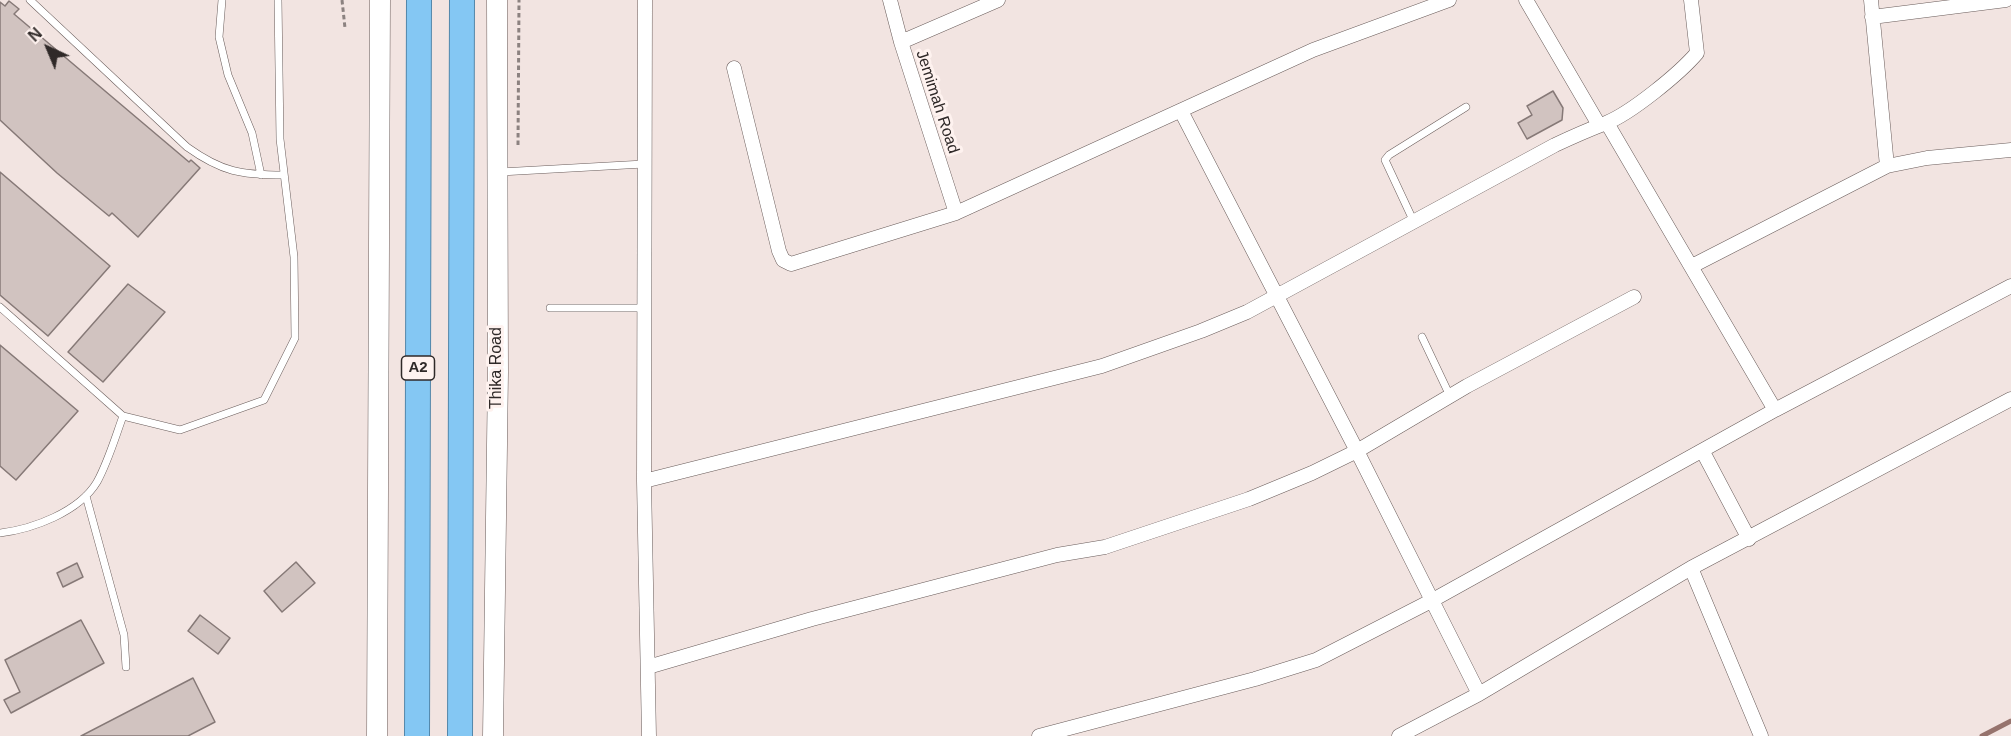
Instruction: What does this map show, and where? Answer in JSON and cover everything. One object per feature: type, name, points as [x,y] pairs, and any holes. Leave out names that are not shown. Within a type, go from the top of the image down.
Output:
[{"type":"highway","name":"A2","points":[[417,736],[419,0]]},
{"type":"highway","points":[[460,736],[462,0]]},
{"type":"main road","points":[[376,736],[380,0]]},
{"type":"main road","name":"Thika Road","points":[[494,736],[498,372],[497,0]]},
{"type":"street","points":[[645,0],[644,481],[649,736]]},
{"type":"street","name":"Jemimah Road","points":[[890,0],[901,42],[956,213]]},
{"type":"street","points":[[901,42],[998,0]]},
{"type":"street","points":[[734,68],[779,251],[783,260],[790,264],[956,213],[1313,50],[1449,0]]},
{"type":"street","points":[[1526,0],[1692,266],[1775,410]]},
{"type":"street","points":[[644,481],[1102,366],[1201,331],[1276,296],[1555,145],[1603,124],[1674,77],[1698,53],[1691,0]]},
{"type":"street","points":[[1870,0],[1887,165]]},
{"type":"street","points":[[1872,17],[2006,0]]},
{"type":"street","points":[[1181,111],[1357,451],[1479,694]]},
{"type":"street","points":[[1692,266],[1887,165],[1927,158],[2011,150]]},
{"type":"street","points":[[1039,736],[1316,660],[1431,601],[1775,410],[2011,286]]},
{"type":"street","points":[[648,667],[812,619],[1058,555],[1105,547],[1249,499],[1312,473],[1357,451],[1450,396],[1634,297]]},
{"type":"street","points":[[1399,736],[1479,694],[1690,568],[1749,539],[2011,399]]},
{"type":"street","points":[[1703,452],[1749,539]]},
{"type":"street","points":[[1690,568],[1761,736]]},
{"type":"lane","points":[[30,0],[187,147],[213,165],[261,175],[284,175]]},
{"type":"lane","points":[[222,0],[219,37],[228,75],[252,133],[261,175]]},
{"type":"lane","points":[[0,307],[123,416],[180,430],[264,399],[295,338],[294,257],[280,139],[278,0]]},
{"type":"lane","points":[[1413,220],[1385,160],[1389,154],[1466,107]]},
{"type":"lane","points":[[497,172],[645,164]]},
{"type":"lane","points":[[550,308],[645,308]]},
{"type":"lane","points":[[1422,337],[1450,396]]},
{"type":"lane","points":[[0,533],[17,531],[51,518],[86,496],[98,481],[123,416]]},
{"type":"lane","points":[[86,496],[121,625],[126,667]]},
{"type":"path","points":[[342,0],[345,28]]},
{"type":"path","points":[[518,146],[519,0]]},
{"type":"building","points":[[9,1],[19,9],[14,14],[189,162],[191,160],[200,168],[138,237],[112,213],[109,216],[57,173],[0,120],[0,2],[5,6]]},
{"type":"building","points":[[1553,91],[1563,108],[1562,120],[1527,139],[1518,123],[1532,115],[1527,106]]},
{"type":"building","points":[[0,172],[110,266],[48,336],[0,295]]},
{"type":"building","points":[[128,284],[165,312],[103,382],[68,352]]},
{"type":"building","points":[[0,345],[78,411],[16,480],[0,466]]},
{"type":"building","points":[[296,562],[315,583],[282,612],[264,591]]},
{"type":"building","points":[[77,563],[83,577],[63,587],[57,573]]},
{"type":"building","points":[[200,615],[230,638],[218,654],[188,631]]},
{"type":"building","points":[[81,620],[104,663],[11,713],[4,700],[20,692],[5,660]]},
{"type":"building","points":[[193,678],[215,722],[188,736],[81,736]]},
{"type":"waterway","points":[[1982,736],[2011,721]]}]
